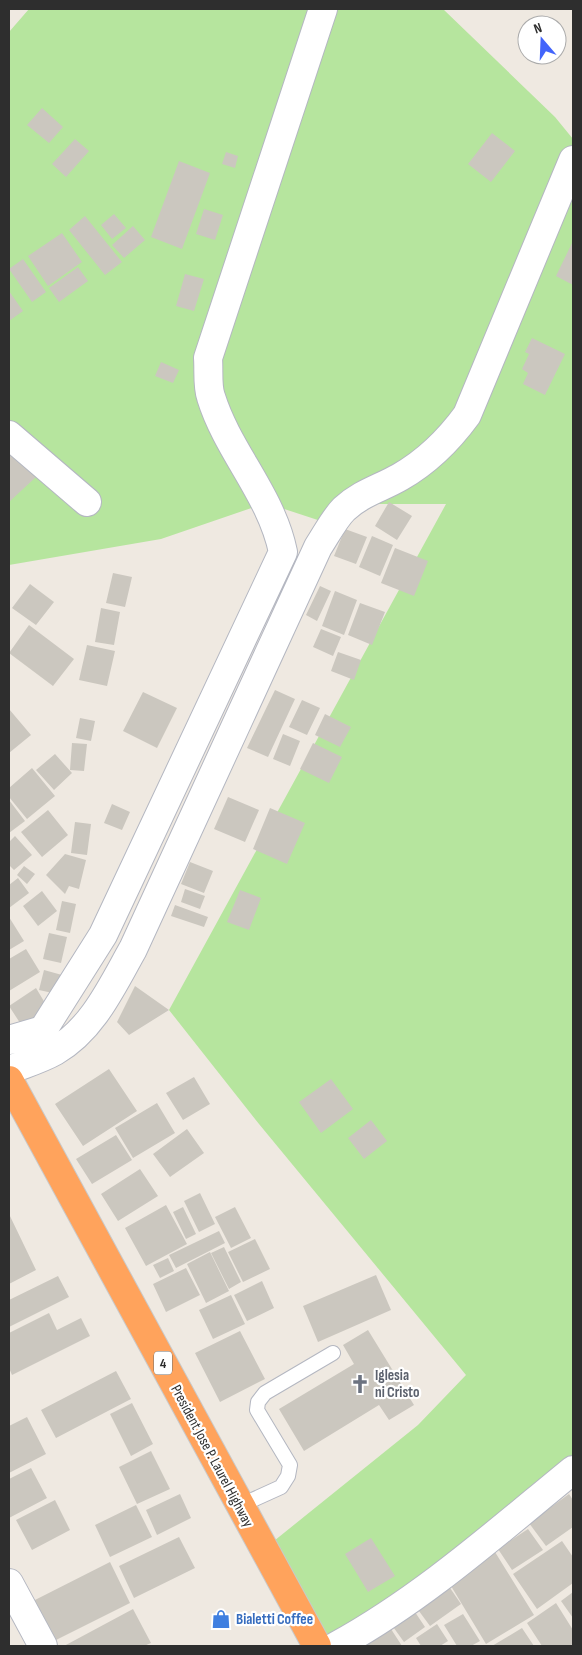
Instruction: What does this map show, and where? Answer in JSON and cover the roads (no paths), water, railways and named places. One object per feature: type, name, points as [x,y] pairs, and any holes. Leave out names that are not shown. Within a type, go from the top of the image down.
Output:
[{"type":"highway","name":"President Jose P. Laurel Highway","points":[[13,1097],[317,1646]]},
{"type":"street","points":[[9,1040],[43,1030],[103,935],[282,552],[279,535],[268,505],[223,427],[210,395],[208,358],[323,9]]},
{"type":"street","points":[[9,1070],[54,1052],[82,1030],[112,985],[133,949],[318,547],[343,510],[372,489],[399,478],[429,458],[449,441],[467,416],[573,160]]},
{"type":"street","points":[[9,435],[87,502]]},
{"type":"street","points":[[282,552],[312,563]]},
{"type":"street","points":[[336,1646],[369,1628],[441,1578],[573,1470]]},
{"type":"street","points":[[12,1596],[43,1646]]},
{"type":"lane","points":[[240,1506],[281,1487],[288,1476],[290,1465],[257,1410],[258,1402],[265,1393],[333,1352]]},
{"type":"place","name":"Iglesia ni Cristo","points":[[360,1384]]},
{"type":"place","name":"Bialetti Coffee","points":[[221,1619]]}]
